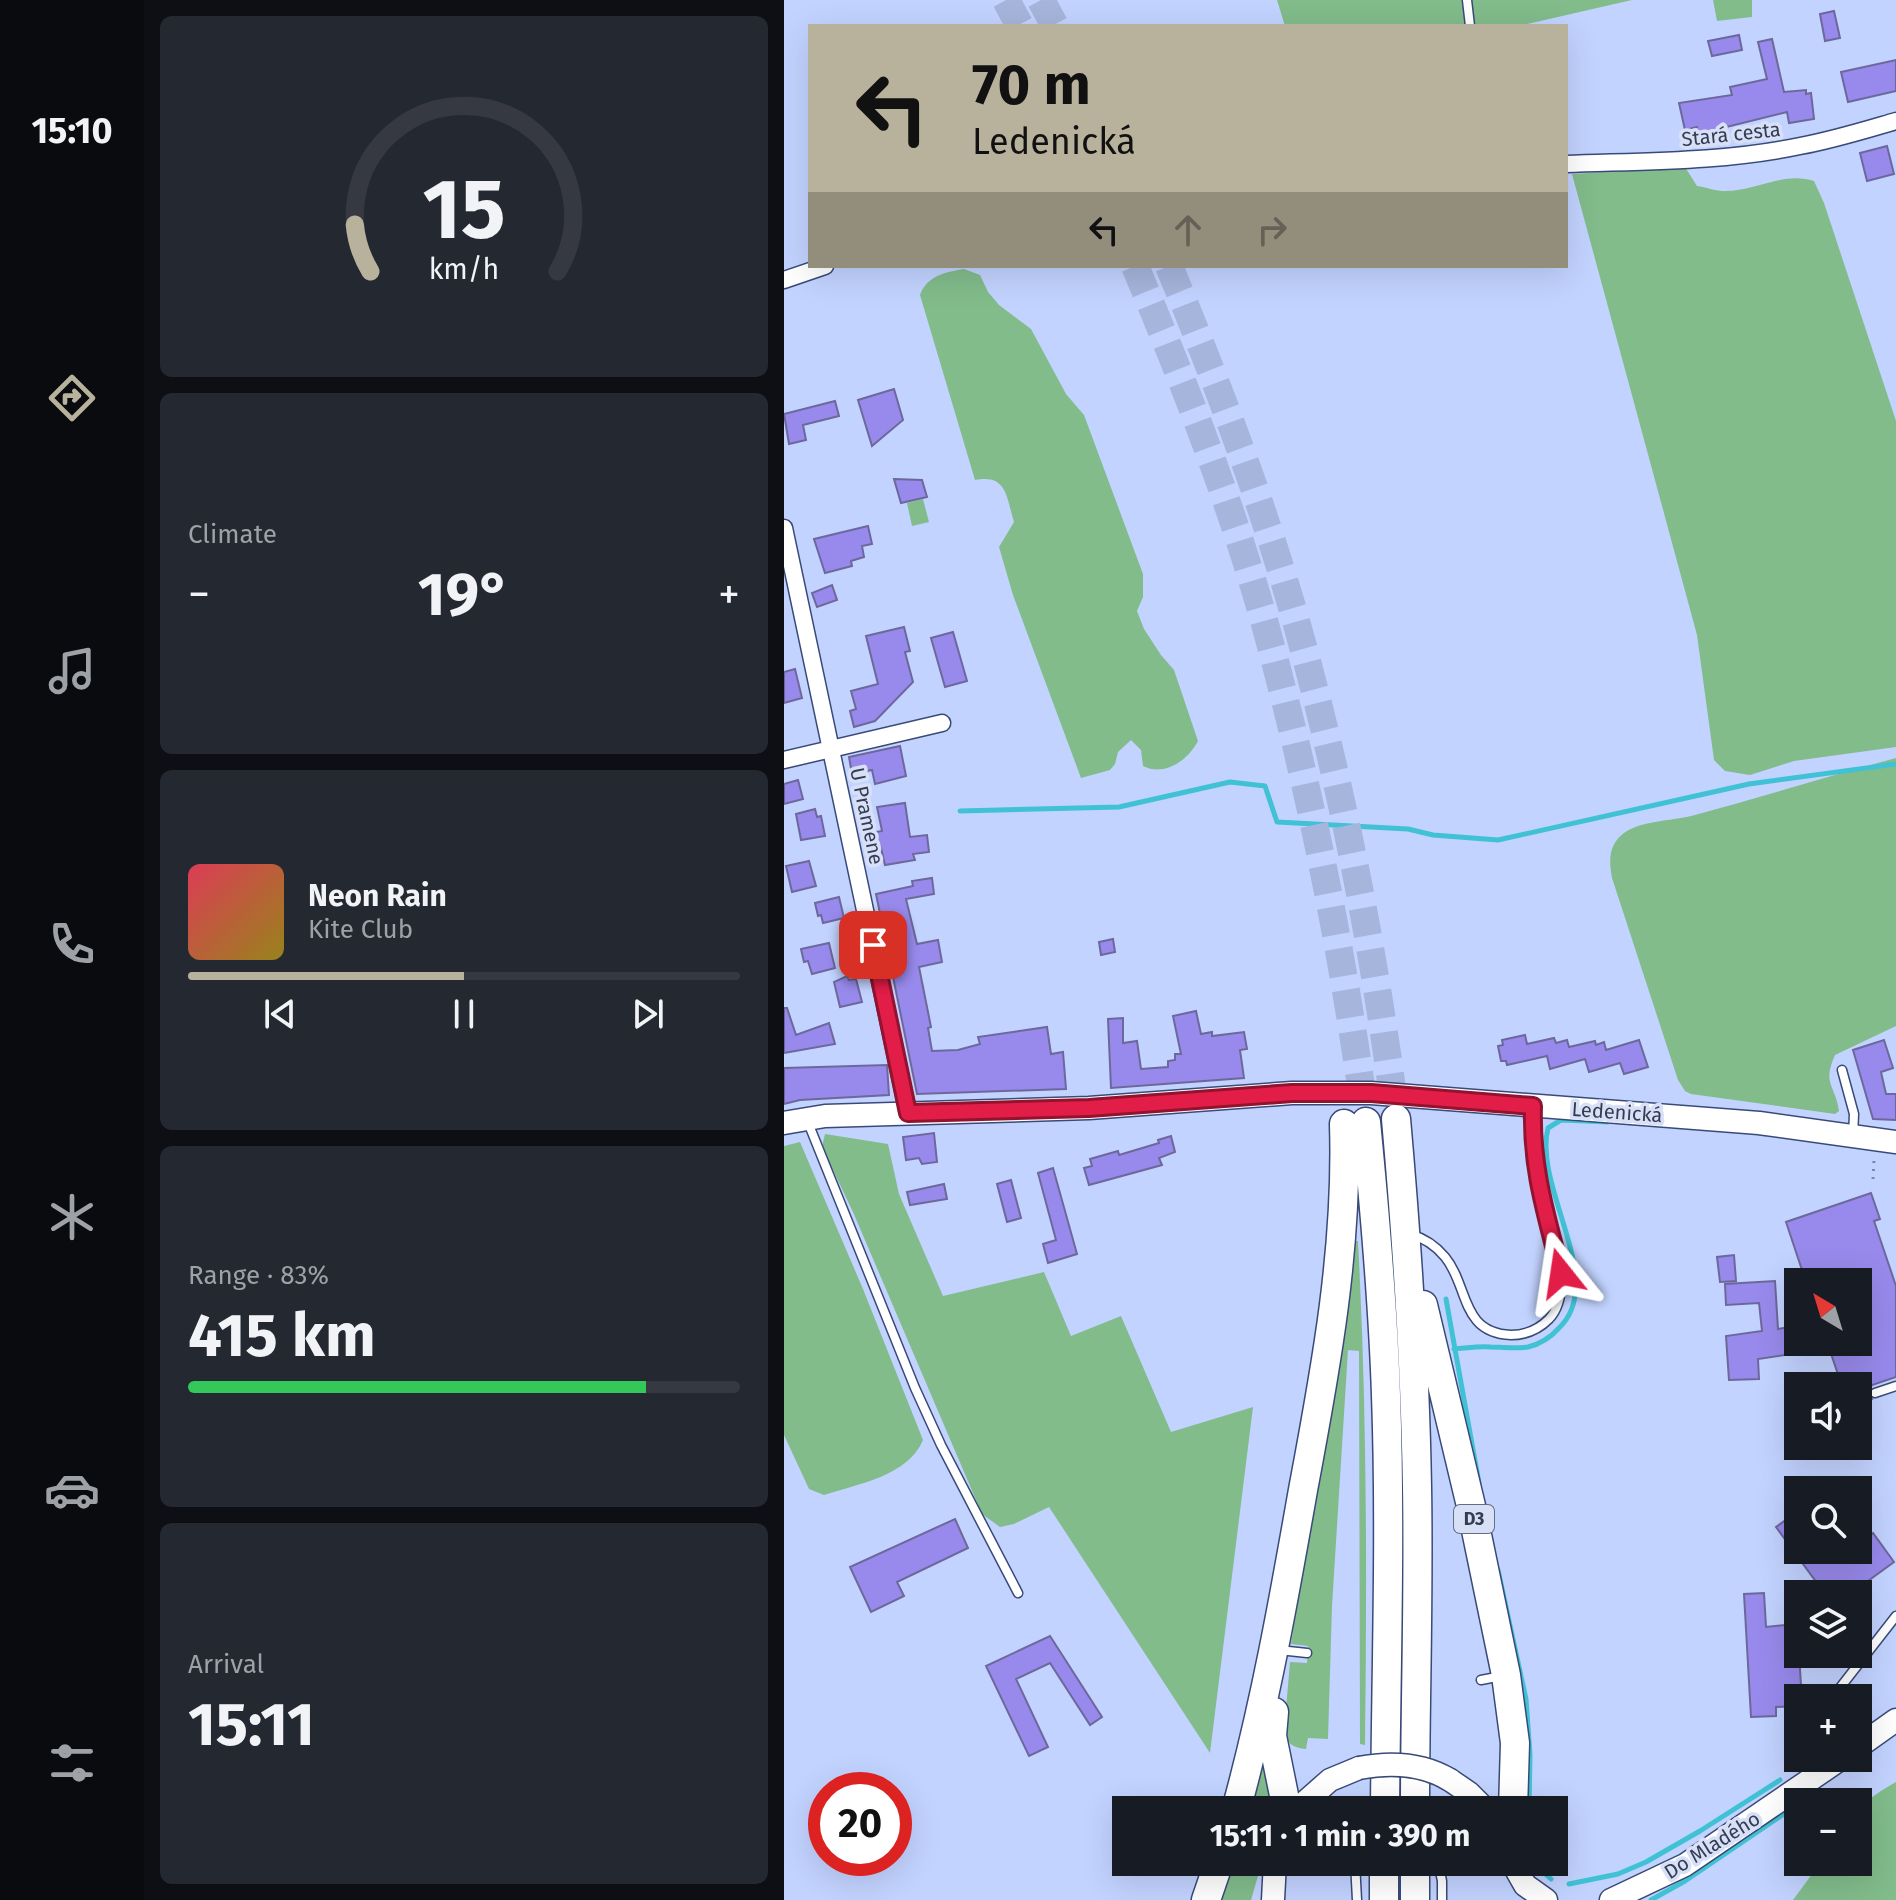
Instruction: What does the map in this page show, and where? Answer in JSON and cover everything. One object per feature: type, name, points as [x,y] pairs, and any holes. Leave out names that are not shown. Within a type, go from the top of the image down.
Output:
[{"type":"highway","name":"D3","points":[[1396,1119],[1415,1382],[1415,1796]]},
{"type":"highway","points":[[1240,1796],[1279,1636],[1318,1417],[1341,1258],[1345,1189],[1355,1123],[1378,1237],[1386,1394],[1385,1796]]},
{"type":"highway","name":"D3","points":[[1406,1233],[1471,1506],[1494,1677],[1515,1743],[1513,1796]]},
{"type":"highway","points":[[1279,1636],[1272,1736],[1284,1796]]},
{"type":"highway","points":[[1206,1900],[1214,1876]]},
{"type":"highway","points":[[1384,1876],[1384,1900]]},
{"type":"highway","points":[[1415,1876],[1415,1900]]},
{"type":"main road","name":"Ledenická","points":[[784,1123],[825,1116],[1089,1108],[1292,1093],[1371,1093],[1759,1123],[1875,1140]]},
{"type":"main road","points":[[1872,1737],[1896,1720]]},
{"type":"main road","points":[[1312,1796],[1330,1780],[1359,1768],[1409,1765],[1450,1780],[1472,1796]]},
{"type":"main road","name":"Do Mladého","points":[[1617,1899],[1685,1865],[1821,1772]]},
{"type":"main road","points":[[1262,1900],[1271,1876]]},
{"type":"main road","points":[[1273,1900],[1274,1876]]},
{"type":"main road","points":[[1513,1876],[1514,1900]]},
{"type":"main road","points":[[1520,1876],[1525,1885],[1546,1900]]},
{"type":"street","name":"Stará cesta","points":[[1568,164],[1696,159],[1774,151],[1896,121]]},
{"type":"street","points":[[784,280],[819,268]]},
{"type":"street","name":"U Pramene","points":[[784,528],[908,1113]]},
{"type":"street","points":[[784,760],[942,723]]},
{"type":"lane","points":[[1467,0],[1470,24]]},
{"type":"lane","points":[[1842,1070],[1854,1114],[1875,1140]]},
{"type":"lane","points":[[1406,1233],[1427,1241],[1445,1256],[1456,1274],[1468,1310],[1481,1325],[1499,1333],[1519,1334],[1547,1321],[1559,1304],[1563,1284],[1534,1165],[1533,1106]]},
{"type":"lane","points":[[807,1119],[915,1388],[1018,1593]]},
{"type":"lane","points":[[1875,1393],[1896,1386]]},
{"type":"lane","points":[[1843,1684],[1896,1616]]},
{"type":"lane","points":[[1279,1636],[1307,1653]]},
{"type":"lane","points":[[1356,1876],[1357,1900]]},
{"type":"lane","points":[[1441,1876],[1442,1900]]},
{"type":"green space","points":[[1277,0],[1632,0],[1527,24],[1284,24]]},
{"type":"green space","points":[[1713,0],[1752,0],[1752,17],[1717,21]]},
{"type":"green space","points":[[1685,167],[1697,186],[1720,191],[1791,178],[1814,181],[1824,203],[1896,421],[1896,747],[1794,761],[1750,775],[1725,771],[1714,760],[1697,635],[1572,174]]},
{"type":"green space","points":[[964,269],[980,275],[999,305],[1031,329],[1066,394],[1084,415],[1143,574],[1143,597],[1137,611],[1144,629],[1174,670],[1198,741],[1175,765],[1159,769],[1143,766],[1141,750],[1131,740],[1118,752],[1110,770],[1081,778],[1013,595],[999,547],[1014,522],[1007,496],[993,480],[975,480],[920,295],[932,279]]},
{"type":"green space","points":[[923,499],[929,522],[912,526],[907,503]]},
{"type":"green space","points":[[1896,758],[1896,1026],[1835,1055],[1829,1079],[1839,1111],[1835,1114],[1685,1091],[1678,1080],[1612,878],[1610,859],[1615,843],[1624,833],[1649,823],[1695,815]]},
{"type":"green space","points":[[825,1134],[888,1144],[899,1194],[943,1296],[1044,1272],[1071,1336],[1121,1316],[1171,1432],[1253,1407],[1210,1753],[1049,1507],[1014,1524],[1000,1527],[982,1514],[853,1212],[822,1147]]},
{"type":"green space","points":[[800,1142],[923,1440],[916,1452],[894,1470],[824,1495],[809,1489],[784,1435],[784,1146]]},
{"type":"green space","points":[[1351,1241],[1358,1241],[1363,1367],[1365,1745],[1360,1744],[1359,1351],[1348,1350],[1332,1606],[1328,1739],[1308,1738],[1306,1749],[1292,1745],[1284,1732],[1290,1662],[1307,1663],[1308,1646],[1291,1644]]},
{"type":"green space","points":[[1262,1754],[1273,1796],[1252,1796]]},
{"type":"green space","points":[[1896,1782],[1896,1900],[1793,1900],[1811,1876],[1872,1876],[1872,1798]]},
{"type":"green space","points":[[1225,1876],[1258,1876],[1251,1900],[1217,1900]]},
{"type":"building","points":[[1834,11],[1840,38],[1825,41],[1820,14]]},
{"type":"building","points":[[1739,35],[1742,50],[1712,56],[1708,41]]},
{"type":"building","points":[[1772,39],[1784,92],[1806,90],[1806,94],[1811,93],[1814,119],[1789,123],[1787,112],[1698,134],[1697,127],[1685,130],[1679,103],[1732,95],[1730,87],[1767,79],[1758,42]]},
{"type":"building","points":[[1896,60],[1896,91],[1848,102],[1841,72]]},
{"type":"building","points":[[1887,146],[1894,174],[1867,181],[1860,153]]},
{"type":"building","points":[[894,389],[903,420],[872,446],[858,400]]},
{"type":"building","points":[[835,401],[839,416],[803,425],[806,440],[789,444],[784,414]]},
{"type":"building","points":[[894,479],[922,480],[927,497],[901,503]]},
{"type":"building","points":[[868,526],[872,544],[862,546],[864,557],[851,561],[852,566],[825,573],[814,539]]},
{"type":"building","points":[[832,585],[837,600],[817,607],[812,593]]},
{"type":"building","points":[[904,627],[910,651],[905,652],[913,682],[875,721],[854,727],[850,711],[856,709],[851,691],[878,684],[866,636]]},
{"type":"building","points":[[953,632],[967,681],[945,687],[931,638]]},
{"type":"building","points":[[795,669],[802,698],[784,703],[784,672]]},
{"type":"building","points":[[900,746],[906,776],[875,784],[872,770],[852,774],[849,757]]},
{"type":"building","points":[[798,780],[803,799],[784,804],[784,784]]},
{"type":"building","points":[[905,803],[910,837],[927,835],[929,852],[913,854],[915,860],[885,865],[881,848],[868,850],[865,834],[882,831],[877,807]]},
{"type":"building","points":[[815,809],[817,817],[821,816],[825,836],[801,840],[796,814]]},
{"type":"building","points":[[809,861],[816,886],[792,892],[786,866]]},
{"type":"building","points":[[932,878],[934,894],[906,899],[917,944],[938,940],[942,962],[919,967],[931,1027],[928,1028],[932,1051],[958,1050],[980,1044],[978,1037],[1047,1027],[1051,1054],[1063,1052],[1066,1089],[917,1094],[876,894],[913,886],[912,881]]},
{"type":"building","points":[[839,897],[844,918],[823,923],[815,903]]},
{"type":"building","points":[[1113,939],[1115,952],[1101,955],[1099,942]]},
{"type":"building","points":[[829,943],[835,968],[812,974],[808,961],[804,962],[801,949]]},
{"type":"building","points":[[847,976],[849,980],[856,979],[862,1002],[840,1007],[834,982]]},
{"type":"building","points":[[784,1008],[787,1008],[796,1035],[829,1023],[835,1044],[784,1053]]},
{"type":"building","points":[[1196,1011],[1201,1034],[1212,1032],[1212,1036],[1244,1032],[1247,1049],[1240,1050],[1244,1078],[1111,1088],[1108,1019],[1123,1018],[1123,1043],[1137,1041],[1141,1069],[1168,1067],[1168,1061],[1175,1060],[1175,1054],[1181,1054],[1173,1016]]},
{"type":"building","points":[[1525,1035],[1527,1044],[1554,1038],[1556,1043],[1567,1040],[1569,1047],[1595,1041],[1596,1045],[1604,1042],[1606,1050],[1639,1040],[1648,1067],[1624,1074],[1620,1063],[1589,1072],[1585,1059],[1550,1069],[1547,1056],[1507,1065],[1506,1061],[1501,1061],[1498,1046],[1503,1045],[1502,1040]]},
{"type":"building","points":[[1884,1040],[1893,1068],[1881,1072],[1886,1094],[1896,1094],[1896,1120],[1873,1119],[1853,1050]]},
{"type":"building","points":[[887,1065],[889,1095],[800,1100],[784,1104],[784,1068]]},
{"type":"building","points":[[934,1133],[937,1162],[922,1164],[919,1158],[906,1160],[903,1137]]},
{"type":"building","points":[[1171,1136],[1175,1152],[1159,1158],[1162,1165],[1089,1185],[1084,1168],[1092,1166],[1090,1159],[1118,1151],[1119,1155],[1159,1143],[1158,1140]]},
{"type":"building","points":[[1053,1168],[1077,1254],[1048,1263],[1043,1244],[1056,1240],[1038,1173]]},
{"type":"building","points":[[1011,1180],[1021,1218],[1007,1222],[997,1184]]},
{"type":"building","points":[[944,1184],[947,1199],[910,1205],[907,1192]]},
{"type":"building","points":[[1871,1193],[1880,1219],[1874,1221],[1896,1286],[1896,1377],[1872,1385],[1872,1372],[1837,1372],[1832,1356],[1872,1356],[1872,1268],[1801,1268],[1786,1222]]},
{"type":"building","points":[[1734,1255],[1736,1281],[1720,1282],[1717,1257]]},
{"type":"building","points":[[1775,1281],[1778,1329],[1784,1328],[1784,1355],[1758,1359],[1759,1379],[1729,1380],[1726,1336],[1762,1331],[1759,1303],[1726,1305],[1725,1284]]},
{"type":"building","points":[[955,1519],[968,1548],[897,1582],[904,1596],[871,1612],[850,1567]]},
{"type":"building","points":[[1784,1521],[1784,1538],[1776,1527]]},
{"type":"building","points":[[1873,1533],[1894,1562],[1869,1580],[1815,1580],[1803,1564],[1872,1564]]},
{"type":"building","points":[[1764,1593],[1766,1627],[1784,1625],[1784,1668],[1800,1668],[1801,1684],[1784,1684],[1784,1707],[1776,1707],[1776,1716],[1751,1717],[1744,1594]]},
{"type":"building","points":[[1050,1636],[1102,1717],[1090,1725],[1050,1663],[1016,1679],[1048,1747],[1029,1756],[986,1666]]},
{"type":"waterway","points":[[960,811],[1119,807],[1230,782],[1265,786],[1277,822],[1408,829],[1433,835],[1498,840],[1749,784],[1896,764]]},
{"type":"waterway","points":[[1454,1349],[1528,1347],[1545,1340],[1559,1328],[1572,1308],[1576,1285],[1573,1260],[1550,1178],[1546,1152],[1548,1128],[1561,1120],[1608,1122]]},
{"type":"waterway","points":[[1446,1299],[1479,1483]]},
{"type":"waterway","points":[[1498,1570],[1526,1699],[1529,1796]]},
{"type":"waterway","points":[[1569,1884],[1618,1874],[1646,1862],[1780,1780]]},
{"type":"waterway","points":[[1651,1900],[1685,1881],[1784,1814]]},
{"type":"waterway","points":[[1548,1876],[1551,1879]]},
{"type":"tunnel","points":[[1006,0],[1019,24]]},
{"type":"tunnel","points":[[1041,0],[1054,24]]},
{"type":"tunnel","points":[[1136,268],[1206,443],[1265,624],[1297,747],[1324,871],[1366,1122]]},
{"type":"tunnel","points":[[1170,268],[1252,482],[1311,676],[1354,865],[1396,1119]]},
{"type":"route","points":[[873,945],[908,1113],[1089,1108],[1292,1093],[1371,1093],[1533,1106],[1537,1180],[1561,1273]]}]
